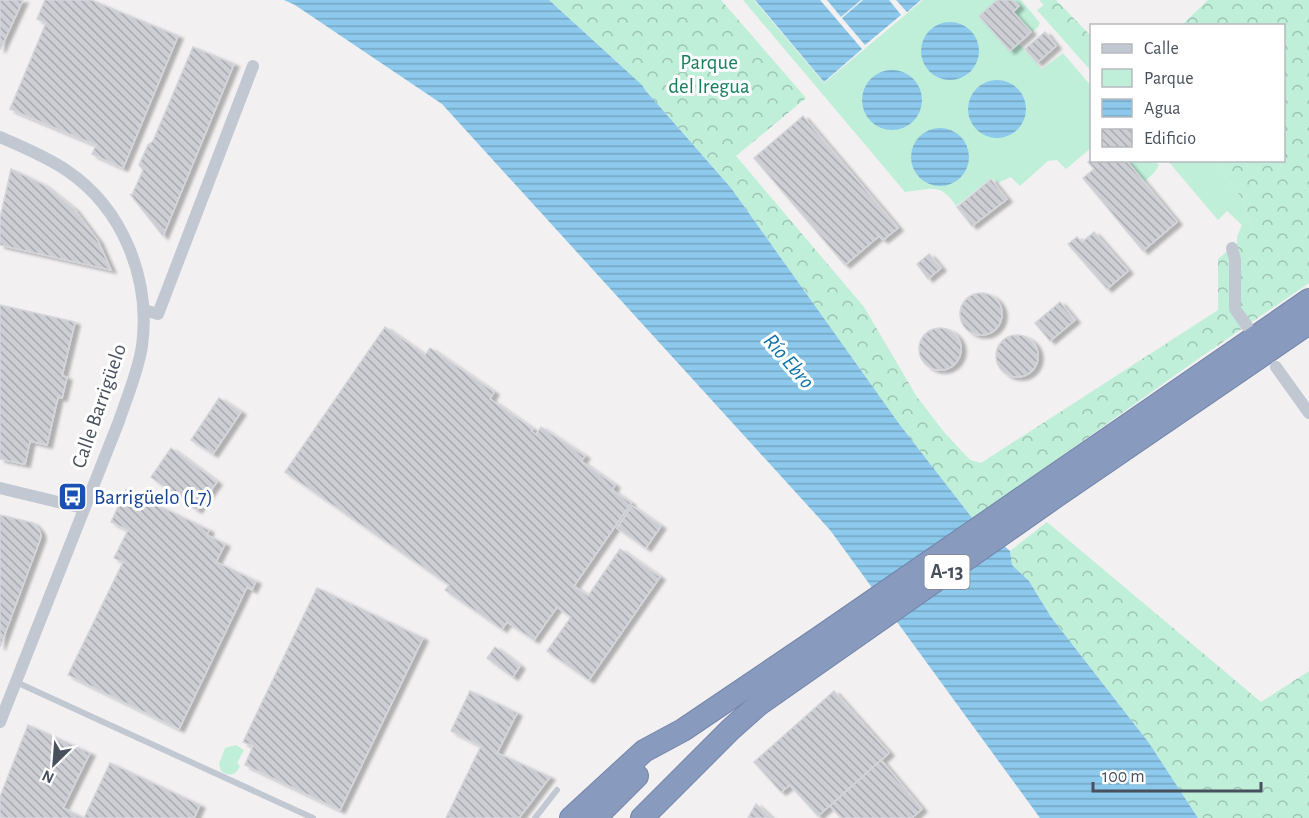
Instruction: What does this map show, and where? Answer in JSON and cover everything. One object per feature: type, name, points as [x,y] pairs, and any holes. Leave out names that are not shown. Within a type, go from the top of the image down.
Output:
[{"type":"highway","name":"A-13","points":[[595,818],[682,730],[822,648],[1063,481],[1309,300]]},
{"type":"highway","name":"A-13","points":[[1063,481],[1309,324]]},
{"type":"highway","name":"A-13","points":[[623,818],[679,764],[731,729],[822,648]]},
{"type":"highway","points":[[642,818],[731,729]]},
{"type":"highway","points":[[571,818],[644,751],[682,730]]},
{"type":"street","points":[[144,310],[158,314],[253,66]]},
{"type":"street","name":"Calle Barrigüelo","points":[[0,137],[66,170],[93,192],[125,237],[136,267],[144,310],[141,348],[119,421],[0,722]]},
{"type":"street","points":[[1232,248],[1236,260],[1235,309],[1247,326]]},
{"type":"street","points":[[1276,367],[1309,413]]},
{"type":"street","points":[[0,488],[83,508]]},
{"type":"lane","points":[[16,681],[313,818]]},
{"type":"lane","points":[[535,818],[557,790]]},
{"type":"green space","name":"Parque del Iregua","points":[[549,0],[721,0],[806,98],[736,156],[864,307],[917,397],[944,432],[970,460],[981,463],[1218,310],[1218,259],[1253,230],[1241,197],[1215,162],[1285,162],[1285,24],[1183,24],[1208,0],[1309,0],[1309,283],[973,519],[900,425],[731,188],[642,85]]},
{"type":"green space","points":[[743,0],[754,0],[824,83],[923,0],[1021,0],[1040,23],[1019,44],[1042,69],[1063,53],[1090,85],[1090,149],[1066,169],[1057,160],[1048,161],[1020,186],[1011,177],[998,183],[991,178],[956,206],[945,193],[939,190],[905,192]]},
{"type":"green space","points":[[1039,0],[1056,0],[1090,35],[1090,53]]},
{"type":"green space","points":[[1044,5],[1090,53],[1090,70],[1037,10]]},
{"type":"green space","points":[[1128,162],[1156,162],[1159,165],[1144,182]]},
{"type":"green space","points":[[1169,162],[1215,162],[1241,197],[1253,230],[1237,244],[1242,225],[1227,211],[1218,220]]},
{"type":"green space","points":[[1047,522],[1261,702],[1309,671],[1309,818],[1198,818],[1149,743],[1051,617],[1029,581],[1012,565],[1010,551]]},
{"type":"green space","points":[[236,745],[244,750],[237,763],[240,766],[235,773],[227,774],[221,771],[219,764],[225,748]]},
{"type":"water","name":"Río Ebro","points":[[284,0],[549,0],[642,85],[731,188],[900,425],[973,519],[1010,551],[1012,565],[1029,581],[1051,617],[1149,743],[1198,818],[1040,818],[830,530],[442,104],[295,5]]},
{"type":"water","points":[[755,0],[820,0],[862,49],[824,82]]},
{"type":"water","points":[[827,0],[861,0],[841,17]]},
{"type":"water","points":[[863,0],[889,0],[901,15],[865,45],[842,18]]},
{"type":"water","points":[[896,0],[921,0],[907,12]]},
{"type":"water","points":[[950,22],[966,27],[974,35],[979,51],[974,67],[966,75],[950,80],[934,75],[926,67],[921,51],[926,35],[934,27]]},
{"type":"water","points":[[892,70],[909,75],[917,83],[922,100],[917,117],[909,125],[892,130],[875,125],[867,117],[862,100],[867,83],[875,75]]},
{"type":"water","points":[[991,80],[1003,80],[1018,88],[1026,103],[1026,115],[1018,130],[1003,138],[991,138],[976,130],[968,115],[968,103],[976,88]]},
{"type":"water","points":[[934,128],[946,128],[961,136],[969,151],[969,163],[961,178],[946,186],[934,186],[919,178],[911,163],[911,151],[919,136]]},
{"type":"building","points":[[0,0],[23,0],[0,50]]},
{"type":"building","points":[[45,0],[91,0],[178,36],[123,168],[92,154],[96,145],[10,109],[46,23],[37,19]]},
{"type":"building","points":[[997,0],[1013,0],[1019,6],[1013,12],[1031,32],[1010,51],[979,16]]},
{"type":"building","points":[[1045,32],[1056,46],[1037,63],[1025,49]]},
{"type":"building","points":[[193,47],[234,64],[163,236],[130,194],[132,195],[143,170],[139,165],[148,145],[153,141]]},
{"type":"building","points":[[803,116],[898,228],[883,240],[879,236],[845,265],[754,158]]},
{"type":"building","points":[[1088,162],[1128,162],[1177,222],[1143,251],[1083,178],[1094,169]]},
{"type":"building","points":[[11,169],[42,184],[74,209],[98,241],[111,270],[0,245],[0,218]]},
{"type":"building","points":[[991,179],[1007,199],[972,226],[957,207]]},
{"type":"building","points":[[1094,232],[1128,271],[1107,289],[1068,244],[1077,237],[1082,242]]},
{"type":"building","points":[[929,254],[941,268],[928,279],[917,264]]},
{"type":"building","points":[[981,293],[996,299],[1002,314],[996,329],[981,335],[966,329],[960,314],[966,299]]},
{"type":"building","points":[[1060,302],[1075,320],[1050,341],[1035,323]]},
{"type":"building","points":[[0,305],[75,322],[62,376],[67,377],[62,398],[58,397],[47,445],[30,441],[25,464],[0,459]]},
{"type":"building","points":[[385,327],[425,355],[430,348],[494,392],[490,399],[533,429],[531,431],[536,435],[541,427],[585,456],[581,461],[615,485],[612,490],[631,503],[574,586],[588,596],[620,549],[660,577],[589,680],[547,651],[571,617],[557,607],[534,640],[507,622],[502,629],[445,590],[449,585],[285,472]]},
{"type":"building","points":[[940,328],[955,334],[961,349],[955,364],[940,370],[925,364],[919,349],[925,334]]},
{"type":"building","points":[[1017,335],[1032,341],[1038,356],[1032,371],[1017,377],[1002,371],[996,356],[1002,341]]},
{"type":"building","points":[[219,398],[241,412],[213,454],[191,440]]},
{"type":"building","points":[[171,448],[217,482],[197,510],[151,477]]},
{"type":"building","points":[[126,490],[209,530],[207,535],[225,544],[216,562],[256,581],[252,590],[247,587],[179,729],[68,675],[123,562],[114,558],[128,530],[111,522]]},
{"type":"building","points":[[632,506],[661,526],[646,548],[617,528]]},
{"type":"building","points":[[0,515],[33,523],[40,531],[41,537],[0,647]]},
{"type":"building","points":[[317,588],[423,638],[340,810],[245,765],[253,746],[243,742]]},
{"type":"building","points":[[495,647],[520,666],[513,677],[487,658]]},
{"type":"building","points":[[470,691],[517,713],[497,753],[550,777],[519,818],[446,818],[481,746],[451,731]]},
{"type":"building","points":[[834,691],[889,753],[818,816],[790,785],[781,792],[754,762]]},
{"type":"building","points":[[28,725],[90,753],[63,808],[83,818],[0,818],[0,797]]},
{"type":"building","points":[[881,760],[922,809],[912,818],[841,818],[830,806]]},
{"type":"building","points":[[110,763],[200,805],[194,818],[84,818]]},
{"type":"building","points":[[756,804],[771,818],[748,818]]},
{"type":"place","name":"Barrigüelo (L7)","points":[[73,497]]}]
